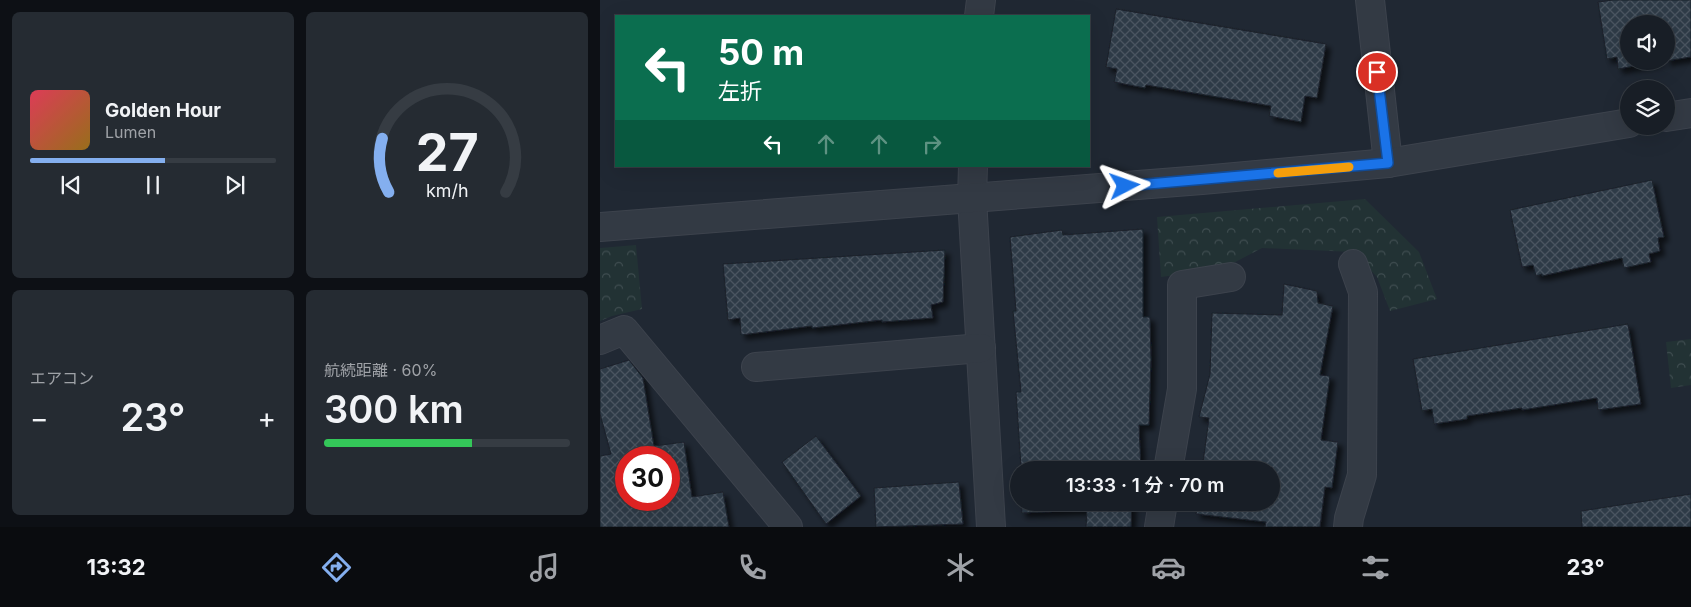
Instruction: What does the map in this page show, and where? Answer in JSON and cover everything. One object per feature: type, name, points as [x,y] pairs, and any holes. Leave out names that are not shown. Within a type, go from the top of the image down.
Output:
[{"type":"street","points":[[979,15],[981,0]]},
{"type":"street","points":[[1370,0],[1388,163]]},
{"type":"street","points":[[1675,116],[1691,113]]},
{"type":"street","points":[[600,227],[1202,180],[1388,163],[1620,124]]},
{"type":"street","points":[[973,167],[972,198],[991,527]]},
{"type":"street","points":[[1348,527],[1362,475],[1363,292],[1354,264]]},
{"type":"street","points":[[1170,461],[1182,389],[1182,285],[1231,277]]},
{"type":"street","points":[[600,340],[624,330],[788,527]]},
{"type":"street","points":[[756,367],[981,348]]},
{"type":"street","points":[[1159,527],[1162,511]]},
{"type":"green space","points":[[1365,199],[1419,252],[1437,299],[1390,311],[1377,277],[1353,252],[1262,248],[1222,269],[1161,277],[1157,217]]},
{"type":"green space","points":[[636,245],[642,309],[612,316],[600,321],[600,248]]},
{"type":"green space","points":[[1691,339],[1691,385],[1671,388],[1666,342]]},
{"type":"building","points":[[1613,0],[1691,0],[1691,57],[1675,60],[1675,15],[1620,15],[1620,69],[1618,69],[1617,57],[1607,59],[1598,2]]},
{"type":"building","points":[[1116,9],[1326,44],[1317,98],[1305,96],[1301,122],[1269,116],[1271,106],[1146,85],[1145,88],[1114,82],[1117,69],[1106,67]]},
{"type":"building","points":[[1652,180],[1664,237],[1658,238],[1660,251],[1649,254],[1651,262],[1624,268],[1622,258],[1542,276],[1542,274],[1536,276],[1533,265],[1522,267],[1510,210]]},
{"type":"building","points":[[1143,229],[1143,317],[1150,317],[1151,359],[1149,425],[1139,425],[1141,461],[1021,461],[1016,392],[1021,392],[1013,311],[1016,311],[1010,237],[1062,230],[1063,235]]},
{"type":"building","points":[[945,250],[943,302],[931,305],[933,318],[882,322],[882,320],[812,328],[812,326],[741,335],[740,318],[728,320],[723,264]]},
{"type":"building","points":[[1284,284],[1317,291],[1318,303],[1333,306],[1320,375],[1330,376],[1321,440],[1338,442],[1332,488],[1325,487],[1320,527],[1265,527],[1266,522],[1196,514],[1196,511],[1280,511],[1280,461],[1203,461],[1209,418],[1199,417],[1210,374],[1212,313],[1282,315]]},
{"type":"building","points":[[1628,324],[1641,404],[1598,410],[1597,398],[1522,410],[1522,408],[1467,416],[1467,419],[1434,424],[1432,409],[1422,411],[1413,359]]},
{"type":"building","points":[[629,360],[643,378],[654,446],[684,442],[692,497],[723,492],[729,527],[600,527],[600,456],[611,454],[600,414],[600,369]]},
{"type":"building","points":[[816,436],[861,496],[826,524],[782,462]]},
{"type":"building","points":[[959,482],[963,524],[876,527],[874,488]]},
{"type":"building","points":[[1691,494],[1691,527],[1582,527],[1581,511]]},
{"type":"building","points":[[1022,511],[1065,511],[1022,513]]},
{"type":"building","points":[[1087,511],[1132,511],[1131,527],[1086,527]]},
{"type":"slow traffic","points":[[1278,173],[1349,167]]},
{"type":"route","points":[[1125,186],[1388,163],[1377,72]]}]
